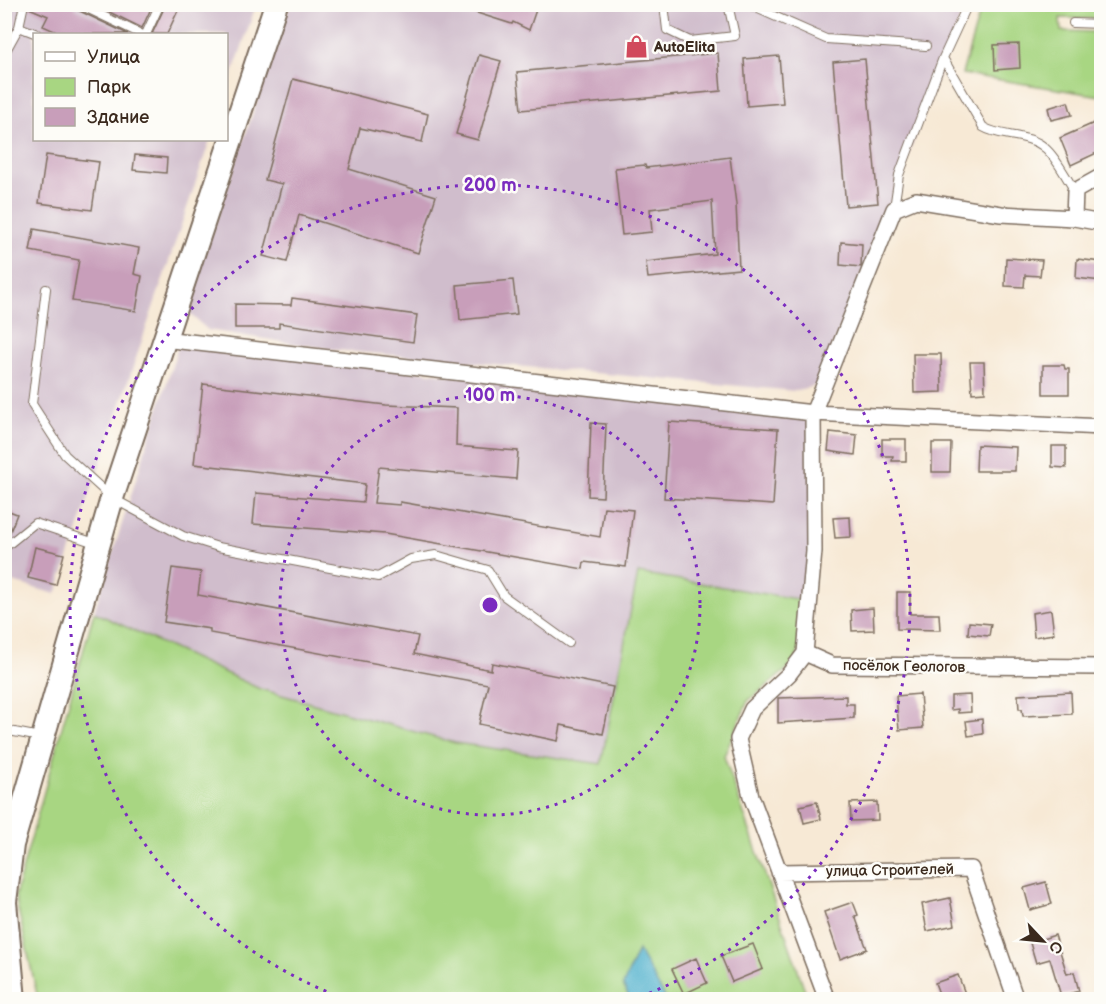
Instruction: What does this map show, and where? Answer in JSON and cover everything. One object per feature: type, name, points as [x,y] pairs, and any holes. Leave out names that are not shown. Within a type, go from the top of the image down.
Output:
[{"type":"street","points":[[14,999],[5,902],[12,845],[112,498],[276,4]]},
{"type":"street","points":[[1074,218],[1075,191],[1101,176]]},
{"type":"street","points":[[827,999],[751,796],[738,739],[753,709],[789,674],[805,653],[814,551],[813,413],[894,209],[916,200],[1001,214],[1074,218],[1101,223]]},
{"type":"street","points":[[163,339],[813,413],[1101,427]]},
{"type":"street","name":"посёлок Геологов","points":[[805,653],[832,665],[1101,668]]},
{"type":"street","name":"улица Строителей","points":[[779,872],[970,869],[1016,999]]},
{"type":"lane","points":[[4,54],[19,27],[24,4]]},
{"type":"lane","points":[[78,4],[141,33]]},
{"type":"lane","points":[[144,33],[160,4]]},
{"type":"lane","points":[[664,4],[668,30],[690,41],[735,36],[728,4]]},
{"type":"lane","points":[[747,4],[826,39],[926,46]]},
{"type":"lane","points":[[894,209],[899,176],[944,58],[968,4]]},
{"type":"lane","points":[[1073,23],[1101,24]]},
{"type":"lane","points":[[19,27],[34,33]]},
{"type":"lane","points":[[944,58],[983,127],[990,132],[1026,139],[1045,147],[1075,191]]},
{"type":"lane","points":[[46,289],[32,404],[65,455],[112,498],[183,536],[218,548],[378,577],[411,559],[436,555],[488,570],[504,596],[569,643]]},
{"type":"lane","points":[[4,548],[35,523],[98,544]]},
{"type":"lane","points":[[4,730],[42,737]]},
{"type":"shaded area","points":[[4,5],[256,5],[228,88],[228,33],[33,33],[33,141],[210,141],[56,594],[5,580]]},
{"type":"shaded area","points":[[290,5],[965,5],[889,207],[817,385],[796,391],[336,350],[208,330],[185,310]]},
{"type":"shaded area","points":[[179,344],[817,417],[809,601],[639,573],[601,764],[455,743],[260,689],[94,612]]},
{"type":"green space","points":[[982,5],[1101,5],[1101,19],[1060,18],[1061,31],[1101,32],[1101,96],[962,74]]},
{"type":"green space","points":[[638,573],[809,601],[796,662],[748,701],[724,756],[808,999],[38,999],[15,896],[94,612],[260,689],[455,743],[601,764]]},
{"type":"water","points":[[638,950],[666,999],[630,999],[623,985]]},
{"type":"building","points":[[30,4],[72,4],[75,9],[126,33],[59,33],[43,26],[48,16],[29,8]]},
{"type":"building","points":[[93,4],[153,4],[142,28]]},
{"type":"building","points":[[166,4],[181,4],[167,33],[152,33]]},
{"type":"building","points":[[459,4],[538,4],[529,30],[513,22],[512,24],[458,7]]},
{"type":"building","points":[[1019,44],[1020,68],[995,70],[994,45]]},
{"type":"building","points":[[718,53],[721,91],[521,110],[517,72]]},
{"type":"building","points":[[479,55],[501,61],[478,140],[456,134]]},
{"type":"building","points":[[779,56],[783,103],[747,106],[744,59]]},
{"type":"building","points":[[865,59],[878,203],[846,206],[833,62]]},
{"type":"building","points":[[293,79],[428,114],[422,142],[360,128],[349,169],[436,196],[418,253],[299,215],[287,262],[263,256],[282,184],[265,180]]},
{"type":"building","points":[[1068,102],[1072,115],[1051,120],[1048,108]]},
{"type":"building","points":[[1101,120],[1101,151],[1071,165],[1060,138]]},
{"type":"building","points":[[46,155],[99,162],[92,210],[39,203]]},
{"type":"building","points":[[135,155],[167,158],[166,173],[133,170]]},
{"type":"building","points":[[730,157],[736,204],[739,269],[648,278],[646,262],[715,254],[712,201],[650,209],[652,232],[622,235],[615,168],[645,165],[646,168]]},
{"type":"building","points":[[34,229],[139,248],[134,274],[142,276],[136,311],[72,301],[79,260],[30,251]]},
{"type":"building","points":[[841,242],[862,244],[861,267],[840,265]]},
{"type":"building","points":[[1006,258],[1042,260],[1040,276],[1025,275],[1024,287],[1005,286]]},
{"type":"building","points":[[1077,259],[1101,262],[1101,281],[1076,278]]},
{"type":"building","points":[[513,280],[517,314],[460,320],[457,285]]},
{"type":"building","points":[[292,298],[417,315],[413,342],[279,323],[279,328],[235,328],[235,304],[291,305]]},
{"type":"building","points":[[913,354],[941,354],[942,392],[914,393]]},
{"type":"building","points":[[970,362],[984,362],[985,392],[972,393]]},
{"type":"building","points":[[1043,365],[1064,365],[1065,369],[1069,369],[1069,394],[1043,394]]},
{"type":"building","points":[[203,384],[386,405],[457,408],[456,446],[518,451],[516,479],[379,467],[374,503],[400,505],[400,502],[600,537],[604,507],[633,510],[626,567],[584,562],[583,569],[385,534],[253,524],[256,493],[363,502],[365,484],[194,464]]},
{"type":"building","points":[[669,422],[778,429],[773,505],[664,498]]},
{"type":"building","points":[[591,423],[606,424],[603,497],[588,496]]},
{"type":"building","points":[[830,432],[857,435],[855,455],[828,451]]},
{"type":"building","points":[[882,439],[906,439],[906,461],[892,461],[893,456],[882,456]]},
{"type":"building","points":[[932,443],[951,443],[950,472],[932,472]]},
{"type":"building","points":[[977,445],[1016,447],[1015,471],[976,471]]},
{"type":"building","points":[[1052,446],[1066,446],[1066,468],[1052,467]]},
{"type":"building","points":[[4,509],[17,514],[8,537],[4,540]]},
{"type":"building","points":[[850,517],[851,537],[835,538],[833,518]]},
{"type":"building","points":[[35,547],[64,554],[56,585],[28,578]]},
{"type":"building","points":[[172,568],[201,572],[198,595],[418,636],[414,654],[491,670],[492,663],[613,687],[603,734],[561,725],[558,741],[479,724],[488,684],[210,633],[210,629],[164,622]]},
{"type":"building","points":[[897,592],[910,592],[910,614],[939,614],[940,630],[897,629]]},
{"type":"building","points":[[873,608],[874,630],[852,631],[851,610]]},
{"type":"building","points":[[1051,610],[1054,634],[1034,637],[1032,613]]},
{"type":"building","points":[[969,622],[991,624],[989,636],[968,634]]},
{"type":"building","points":[[1071,692],[1072,714],[1023,716],[1022,709],[1019,709],[1018,695]]},
{"type":"building","points":[[920,694],[923,728],[899,730],[896,696]]},
{"type":"building","points":[[970,695],[971,712],[958,713],[958,709],[951,710],[951,696]]},
{"type":"building","points":[[846,696],[846,704],[854,704],[854,718],[778,723],[778,698]]},
{"type":"building","points":[[982,719],[983,734],[968,736],[966,721]]},
{"type":"building","points":[[817,802],[821,819],[804,823],[800,806]]},
{"type":"building","points":[[877,802],[878,820],[851,821],[850,803]]},
{"type":"building","points":[[1046,882],[1052,904],[1030,910],[1024,888]]},
{"type":"building","points":[[950,898],[955,925],[927,931],[922,904]]},
{"type":"building","points":[[853,902],[858,915],[855,916],[867,949],[840,959],[824,912]]},
{"type":"building","points":[[1055,935],[1067,974],[1074,972],[1079,991],[1061,996],[1050,959],[1036,963],[1030,943]]},
{"type":"building","points":[[753,944],[763,969],[732,982],[721,956]]},
{"type":"building","points":[[696,958],[707,983],[684,994],[672,969]]},
{"type":"building","points":[[958,975],[967,999],[941,999],[935,983]]},
{"type":"place","name":"AutoElita","points":[[636,47]]}]
